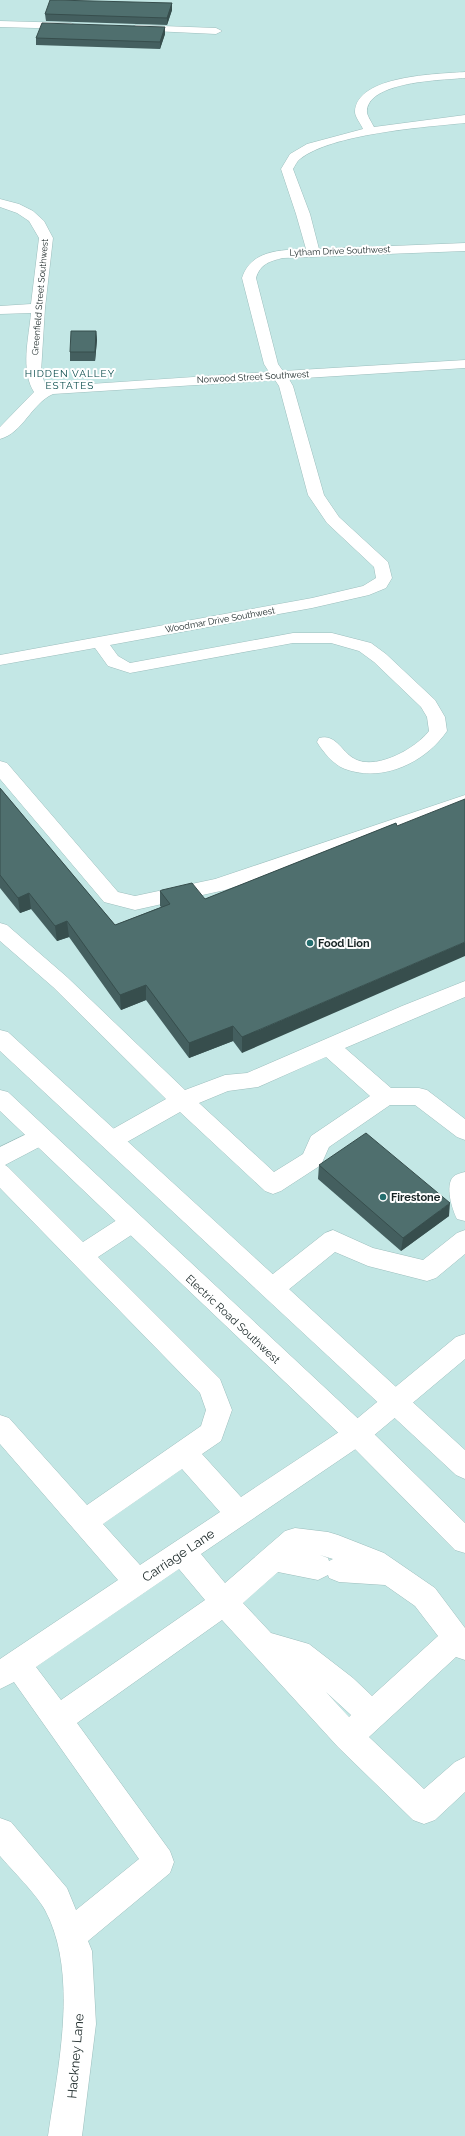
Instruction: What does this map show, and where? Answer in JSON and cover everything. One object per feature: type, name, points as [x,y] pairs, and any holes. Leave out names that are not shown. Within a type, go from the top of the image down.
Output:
[{"type":"street","points":[[0,24],[85,26]]},
{"type":"street","points":[[124,28],[216,31]]},
{"type":"street","points":[[370,131],[360,114],[361,105],[365,98],[375,90],[398,83],[465,75]]},
{"type":"street","points":[[313,252],[303,214],[287,169],[288,163],[301,152],[312,147],[370,131],[465,119]]},
{"type":"street","name":"Greenfield Street Southwest","points":[[0,203],[29,214],[44,229],[46,238],[38,308],[34,372],[36,382],[42,392]]},
{"type":"street","name":"Lytham Drive Southwest","points":[[353,539],[332,520],[316,495],[286,386],[271,364],[249,278],[251,270],[262,260],[273,256],[313,252],[465,247]]},
{"type":"street","points":[[0,310],[38,308]]},
{"type":"street","name":"Norwood Street Southwest","points":[[42,392],[57,389],[465,364]]},
{"type":"street","points":[[0,434],[8,429],[19,418],[34,397],[42,392]]},
{"type":"street","name":"Woodmar Drive Southwest","points":[[0,660],[312,603],[370,590],[380,584],[384,578],[384,570],[353,539]]},
{"type":"street","points":[[100,642],[112,662],[120,666],[130,668],[293,638],[332,638],[365,647],[380,658],[429,704],[436,717],[438,731],[429,743],[415,753],[388,765],[373,767],[351,764],[326,742]]},
{"type":"street","points":[[0,767],[111,897],[135,903],[218,885],[465,801]]},
{"type":"street","points":[[0,930],[60,982],[182,1101],[273,1185],[313,1159],[319,1142],[386,1097],[419,1096],[465,1131]]},
{"type":"street","points":[[112,1140],[182,1101],[225,1083],[250,1081],[410,1011],[465,989]]},
{"type":"street","points":[[0,1038],[397,1402],[465,1467]]},
{"type":"street","points":[[329,1047],[386,1097]]},
{"type":"street","name":"Electric Road Southwest","points":[[0,1098],[39,1137],[357,1434],[465,1541]]},
{"type":"street","points":[[0,1158],[39,1137]]},
{"type":"street","points":[[0,1173],[211,1387],[220,1410],[212,1434],[84,1522]]},
{"type":"street","points":[[465,1181],[461,1184],[465,1212]]},
{"type":"street","points":[[82,1255],[131,1223]]},
{"type":"street","points":[[273,1288],[332,1240],[368,1256],[426,1272],[465,1240]]},
{"type":"street","name":"Carriage Lane","points":[[8,1669],[357,1434],[465,1344]]},
{"type":"street","points":[[0,1426],[138,1582]]},
{"type":"street","points":[[184,1453],[239,1514]]},
{"type":"street","points":[[57,1720],[224,1602],[295,1540],[328,1544],[374,1562],[424,1598],[460,1642],[348,1737]]},
{"type":"street","points":[[182,1552],[224,1602],[348,1737],[424,1809],[465,1772]]},
{"type":"street","points":[[273,1559],[328,1568],[391,1574]]},
{"type":"street","points":[[263,1644],[299,1653],[344,1688],[372,1716]]},
{"type":"street","points":[[8,1669],[57,1720],[159,1862],[70,1935]]},
{"type":"street","name":"Hackney Lane","points":[[0,1833],[56,1899],[76,1950],[80,2024],[65,2136]]},
{"type":"building","points":[[50,0],[172,3],[167,18],[45,14]]},
{"type":"building","points":[[42,23],[165,27],[160,42],[36,38]]},
{"type":"building","points":[[71,331],[96,331],[95,352],[70,352]]},
{"type":"building","name":"Food Lion","points":[[0,788],[115,925],[170,904],[160,891],[162,890],[192,883],[205,899],[396,823],[397,826],[465,799],[465,942],[242,1037],[233,1026],[189,1043],[146,985],[120,995],[67,921],[55,926],[29,893],[18,898],[0,875]]},
{"type":"building","name":"Firestone","points":[[366,1133],[450,1203],[403,1238],[319,1165]]},
{"type":"place","name":"Food Lion","points":[[310,943]]},
{"type":"place","name":"Firestone","points":[[383,1197]]},
{"type":"district","name":"HIDDEN VALLEY ESTATES","points":[[70,378]]}]
